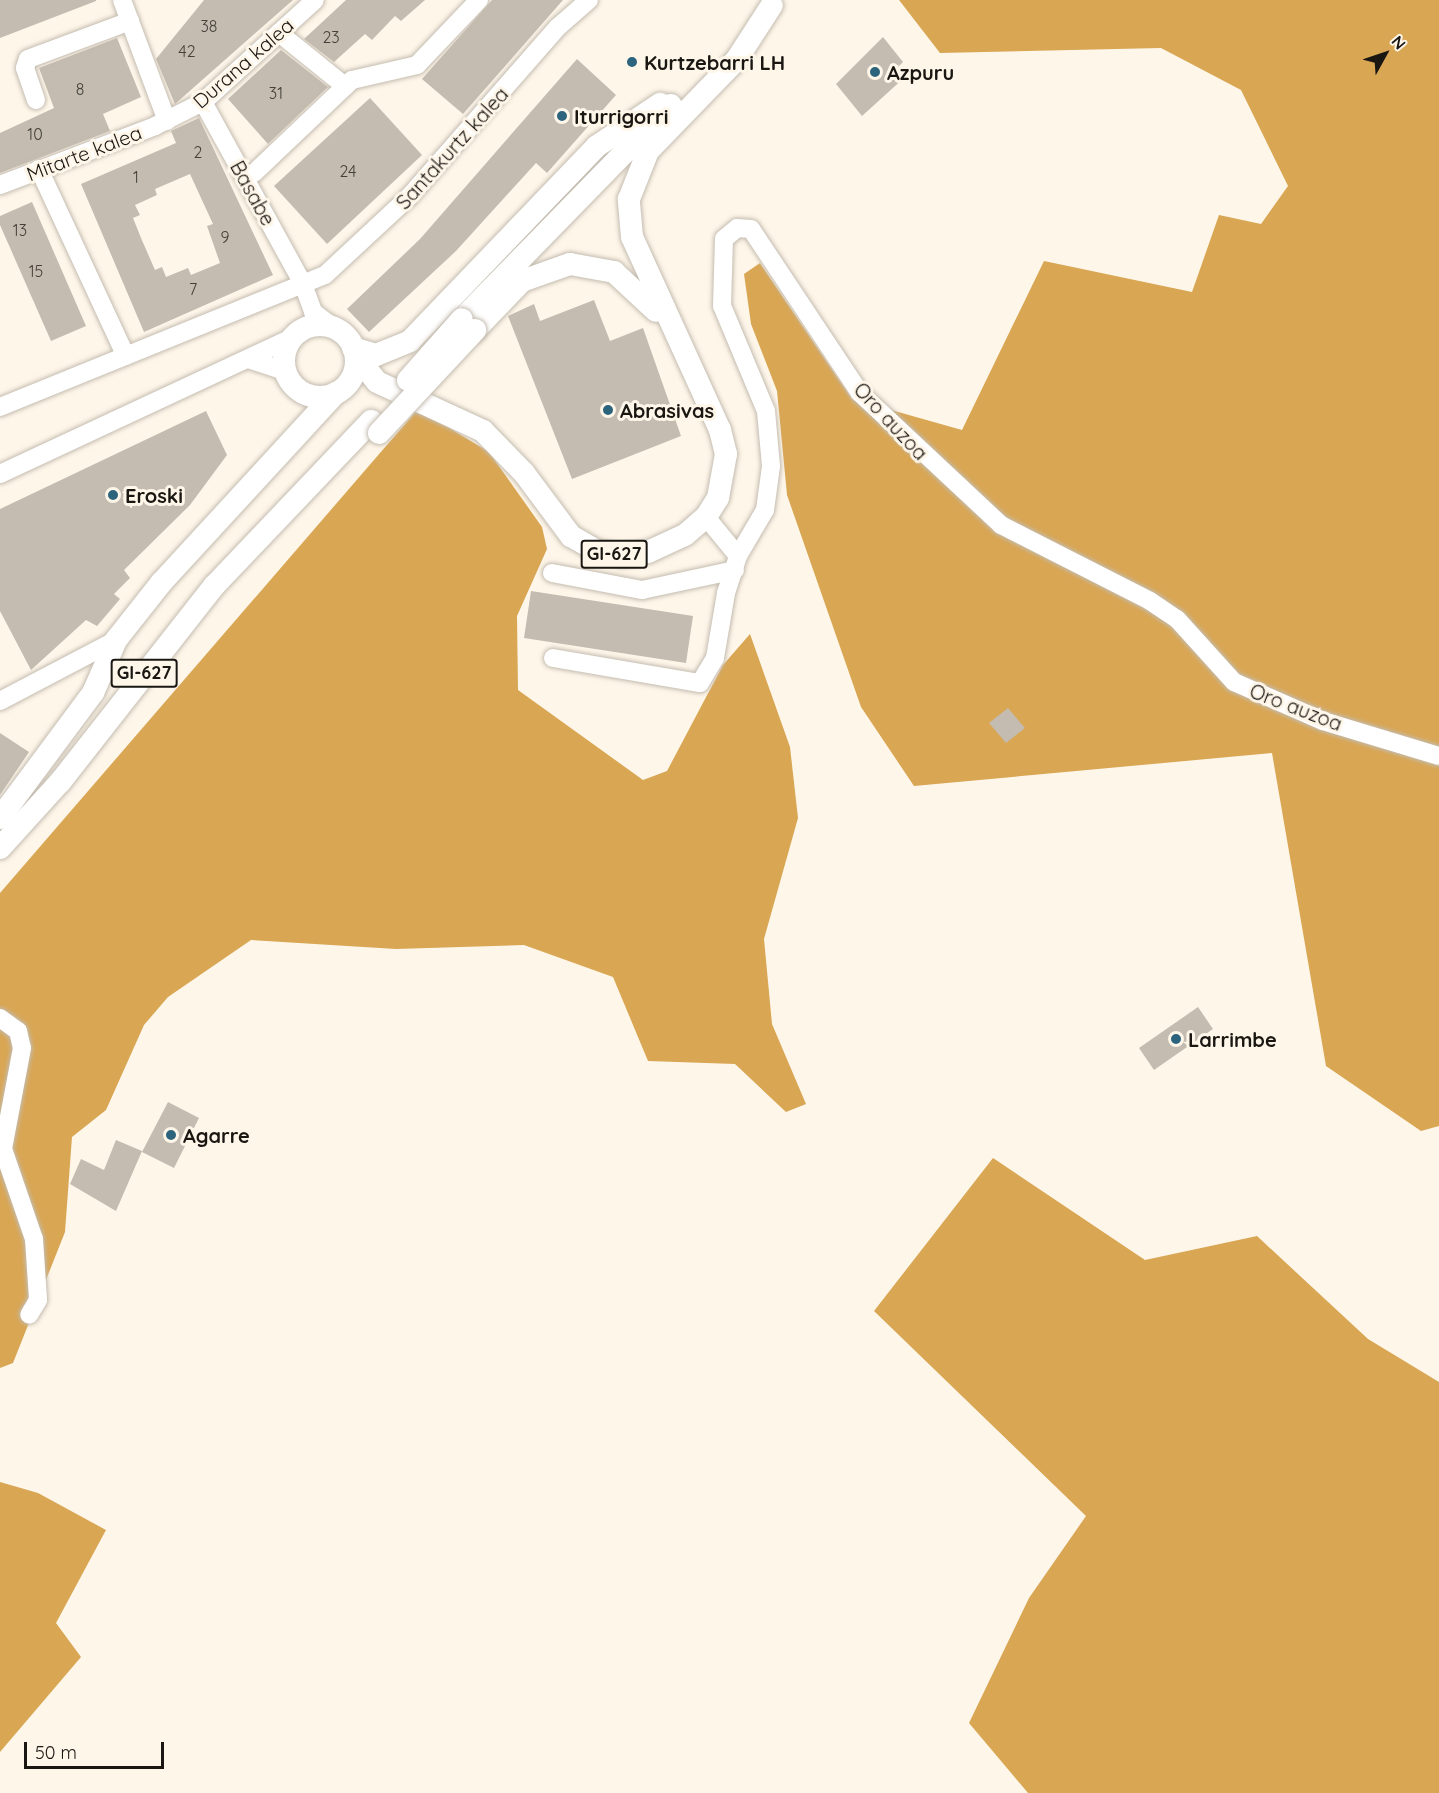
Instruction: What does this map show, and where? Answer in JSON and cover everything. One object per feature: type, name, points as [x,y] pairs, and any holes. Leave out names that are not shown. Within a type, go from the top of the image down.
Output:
[{"type":"main road","name":"GI-627","points":[[0,848],[89,746],[172,634],[293,501],[375,427],[683,93],[775,2]]},
{"type":"main road","name":"GI-627","points":[[304,326],[334,328],[377,382],[483,431],[524,473],[572,536],[597,551],[622,556],[648,552],[685,535],[706,517],[718,498],[726,454],[720,429],[673,334],[632,237],[629,199],[636,171],[648,151],[737,59],[775,2]]},
{"type":"main road","name":"GI-627","points":[[354,352],[376,355],[410,341],[597,146],[683,93]]},
{"type":"main road","name":"GI-627","points":[[469,325],[535,273],[585,263],[627,280],[673,334]]},
{"type":"main road","points":[[304,326],[285,371],[302,392],[320,398],[377,382]]},
{"type":"main road","name":"GI-627","points":[[0,818],[93,693],[116,640],[293,434],[340,391],[353,374],[354,352]]},
{"type":"main road","name":"GI-627","points":[[293,434],[302,392]]},
{"type":"street","points":[[122,0],[167,121]]},
{"type":"street","name":"Durana kalea","points":[[167,121],[203,102],[315,0]]},
{"type":"street","points":[[254,173],[345,86],[417,65],[479,0]]},
{"type":"street","name":"Santakurtz kalea","points":[[0,407],[325,275],[409,198],[589,0]]},
{"type":"street","points":[[36,100],[25,68],[28,59],[130,21]]},
{"type":"street","points":[[279,33],[345,86]]},
{"type":"street","name":"Basabe","points":[[203,102],[303,284],[304,326]]},
{"type":"street","name":"Mitarte kalea","points":[[0,185],[167,121]]},
{"type":"street","points":[[39,169],[126,356]]},
{"type":"street","name":"Oro auzoa","points":[[737,563],[765,510],[772,440],[766,411],[722,306],[720,255],[724,239],[737,228],[751,229],[860,393],[1001,525],[1159,607],[1198,640],[1234,682],[1323,720],[1439,756]]},
{"type":"street","points":[[0,474],[251,360],[304,326]]},
{"type":"street","points":[[251,360],[285,371]]},
{"type":"street","points":[[553,658],[700,683],[722,638],[737,563],[706,517]]},
{"type":"street","points":[[552,573],[642,590],[737,563]]},
{"type":"street","points":[[0,701],[116,640]]},
{"type":"street","points":[[0,1018],[18,1031],[22,1048],[3,1149],[34,1239],[38,1300],[29,1315]]},
{"type":"shaded area","points":[[899,0],[1439,0],[1439,1126],[1421,1131],[1326,1066],[1272,753],[914,786],[861,707],[787,495],[777,391],[751,324],[744,274],[760,263],[852,399],[962,430],[1044,261],[1192,292],[1219,215],[1261,224],[1288,186],[1241,90],[1161,48],[940,53]]},
{"type":"shaded area","points":[[418,409],[489,452],[542,527],[547,549],[517,616],[518,690],[643,780],[667,771],[723,665],[750,634],[790,747],[798,818],[764,939],[772,1024],[806,1104],[786,1112],[735,1064],[648,1061],[613,977],[524,945],[396,949],[251,940],[168,997],[144,1025],[106,1110],[72,1137],[65,1232],[13,1363],[0,1368],[0,893]]},
{"type":"shaded area","points":[[993,1158],[1145,1260],[1257,1236],[1368,1339],[1439,1382],[1439,1793],[1028,1793],[969,1723],[1029,1598],[1086,1516],[874,1311]]},
{"type":"shaded area","points":[[0,1482],[38,1493],[106,1530],[56,1623],[81,1657],[0,1752]]},
{"type":"building","points":[[0,0],[96,0],[96,1],[0,38]]},
{"type":"building","points":[[204,0],[293,0],[175,104],[156,59]]},
{"type":"building","points":[[346,0],[425,0],[401,21],[395,16],[372,40],[365,34],[334,62],[304,39]]},
{"type":"building","points":[[492,0],[563,0],[463,114],[422,79]]},
{"type":"building","name":"Azpuru","points":[[883,37],[903,62],[897,68],[905,77],[862,116],[836,84]]},
{"type":"building","points":[[117,38],[141,97],[103,114],[110,131],[0,173],[0,133],[54,108],[39,68]]},
{"type":"building","points":[[281,50],[328,87],[268,144],[228,99]]},
{"type":"building","points":[[577,59],[616,95],[547,173],[536,163],[456,251],[369,332],[347,309],[420,239]]},
{"type":"building","points":[[370,98],[422,155],[327,244],[274,186]]},
{"type":"building","points":[[199,118],[273,275],[144,332],[81,184],[176,143],[171,131]],"holes":[[[190,174],[213,224],[207,226],[220,263],[191,275],[188,268],[166,277],[162,267],[155,270],[141,238],[133,218],[140,215],[135,205],[157,195],[155,189]]]},
{"type":"building","points":[[32,202],[86,326],[51,341],[0,225],[0,216]]},
{"type":"building","name":"Abrasivas","points":[[594,300],[610,341],[643,328],[681,436],[572,479],[508,316],[534,304],[540,321]]},
{"type":"building","name":"Eroski","points":[[206,411],[227,455],[190,505],[124,570],[130,578],[114,594],[120,599],[97,626],[86,620],[31,670],[0,611],[0,509]]},
{"type":"building","points":[[531,591],[693,616],[686,663],[524,638]]},
{"type":"building","points":[[1008,708],[1025,728],[1006,743],[989,723]]},
{"type":"building","points":[[0,733],[29,752],[0,795]]},
{"type":"building","name":"Larrimbe","points":[[1198,1007],[1213,1029],[1154,1070],[1139,1048]]},
{"type":"building","name":"Agarre","points":[[168,1102],[199,1118],[174,1168],[142,1152]]},
{"type":"building","points":[[116,1140],[142,1151],[116,1211],[70,1184],[81,1159],[104,1170]]},
{"type":"place","name":"Kurtzebarri LH","points":[[632,62]]},
{"type":"place","name":"Azpuru","points":[[875,72]]},
{"type":"place","name":"Iturrigorri","points":[[562,116]]},
{"type":"place","name":"Abrasivas","points":[[608,410]]},
{"type":"place","name":"Eroski","points":[[113,495]]},
{"type":"place","name":"Larrimbe","points":[[1176,1039]]},
{"type":"place","name":"Agarre","points":[[171,1135]]}]
